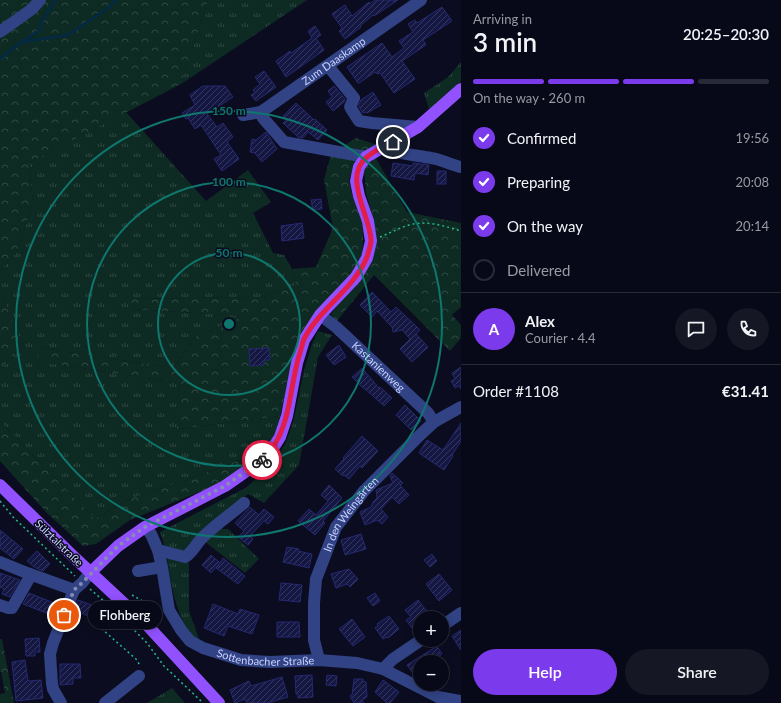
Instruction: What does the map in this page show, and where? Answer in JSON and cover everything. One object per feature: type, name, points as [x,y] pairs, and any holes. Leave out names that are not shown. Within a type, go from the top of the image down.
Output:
[{"type":"main road","points":[[90,573],[118,546],[145,527],[225,486],[246,473],[268,456],[280,436],[287,416],[297,363],[304,340],[320,314],[356,277],[366,258],[371,241],[368,222],[359,196],[356,181],[359,167],[366,157],[418,127],[461,89]]},
{"type":"main road","name":"Sülztalstraße","points":[[0,485],[90,573],[147,625],[219,703]]},
{"type":"street","points":[[0,32],[32,9],[40,0]]},
{"type":"street","name":"Zum Daaskamp","points":[[244,115],[261,112],[421,0]]},
{"type":"street","points":[[328,66],[354,98],[350,107],[359,121],[372,124],[418,127]]},
{"type":"street","points":[[261,112],[264,118],[284,142],[366,157]]},
{"type":"street","points":[[381,149],[400,154],[432,158],[461,167]]},
{"type":"street","name":"Kastanienweg","points":[[320,314],[336,327],[428,414],[434,422]]},
{"type":"street","name":"In den Weingärten","points":[[319,660],[314,640],[314,603],[316,579],[336,527],[364,491],[421,434],[434,422],[461,407]]},
{"type":"street","points":[[158,550],[185,557],[189,555],[194,546],[203,537],[244,503]]},
{"type":"street","name":"Sottenbacher Straße","points":[[145,527],[151,534],[158,550],[169,610],[181,630],[190,641],[203,648],[241,660],[270,662],[319,660],[357,663],[383,669],[438,697],[461,701]]},
{"type":"street","points":[[0,562],[31,575],[78,586]]},
{"type":"street","points":[[138,571],[162,567]]},
{"type":"street","points":[[61,703],[53,689],[50,654],[53,643],[78,586],[90,573]]},
{"type":"street","points":[[0,605],[12,608],[31,575]]},
{"type":"street","points":[[449,621],[461,613]]},
{"type":"street","points":[[383,669],[392,659],[413,645]]},
{"type":"street","points":[[105,703],[139,676]]},
{"type":"path","points":[[371,241],[410,225],[426,223],[442,225],[461,231]]},
{"type":"path","points":[[0,501],[13,517],[78,586],[109,605]]},
{"type":"path","points":[[114,610],[147,643],[164,666],[203,703]]},
{"type":"path","points":[[94,622],[137,660],[140,667],[139,676]]},
{"type":"green space","points":[[0,0],[208,0],[181,84],[29,163],[33,203],[17,252],[0,271]]},
{"type":"green space","points":[[208,0],[307,0],[181,84]]},
{"type":"green space","points":[[461,62],[461,81],[429,109],[424,93],[448,77]]},
{"type":"green space","points":[[126,112],[206,201],[248,170],[271,202],[253,213],[273,253],[284,255],[292,269],[296,285],[264,297],[132,299],[132,309],[245,316],[195,337],[173,368],[42,348],[36,361],[179,383],[178,429],[280,416],[275,434],[266,450],[195,477],[127,500],[95,519],[0,421],[0,369],[23,345],[0,291],[0,271],[17,252],[33,203],[29,163]]},
{"type":"green space","points":[[356,138],[377,145],[361,154],[349,179],[352,195],[364,225],[362,256],[351,276],[293,359],[280,416],[177,429],[179,383],[35,361],[42,348],[173,368],[195,337],[244,316],[132,309],[132,299],[264,297],[296,285],[292,269],[316,267],[333,228],[324,180],[331,154]]},
{"type":"green space","points":[[375,157],[407,212],[461,223],[461,307],[452,315],[461,325],[461,338],[450,351],[374,275],[336,322],[331,314],[358,279],[374,222],[366,193],[364,170]]},
{"type":"green space","points":[[0,291],[23,345],[0,369]]},
{"type":"green space","points":[[318,331],[332,335],[318,357],[299,465],[264,503],[248,494],[190,543],[187,552],[189,565],[189,611],[199,639],[189,635],[174,597],[160,532],[247,487],[272,463],[285,444],[293,423],[304,370],[312,344]]},
{"type":"green space","points":[[0,421],[95,519],[127,500],[195,477],[266,450],[244,469],[224,482],[130,520],[96,544],[83,546],[46,512],[0,461]]},
{"type":"green space","points":[[218,529],[228,529],[259,559],[245,573],[204,541]]},
{"type":"green space","points":[[0,639],[2,639],[14,703],[0,703],[0,694],[5,693],[0,672]]},
{"type":"green space","points":[[172,688],[185,703],[147,703]]},
{"type":"building","points":[[375,0],[398,0],[374,16],[373,15],[360,26],[361,27],[345,39],[339,31],[342,28],[332,14],[345,5],[352,16],[369,2],[370,4]]},
{"type":"building","points":[[442,7],[452,21],[423,40],[426,45],[402,61],[415,79],[394,93],[380,73],[377,74],[375,72],[358,83],[347,67],[382,43],[392,57],[404,48],[399,41],[413,32],[408,24],[415,20],[417,23]]},
{"type":"building","points":[[315,26],[321,35],[316,38],[324,50],[286,77],[276,61],[290,51],[291,53],[312,38],[308,31]]},
{"type":"building","points":[[264,71],[276,87],[256,101],[251,95],[255,93],[253,90],[260,84],[255,77]]},
{"type":"building","points":[[203,86],[225,86],[233,97],[207,114],[217,127],[223,123],[233,137],[227,142],[239,159],[222,171],[214,159],[221,155],[201,125],[195,129],[188,118],[186,119],[182,113],[195,105],[190,95]]},
{"type":"building","points":[[334,86],[345,99],[344,102],[333,111],[326,102],[332,97],[328,91]]},
{"type":"building","points":[[373,92],[381,105],[367,113],[363,113],[358,106],[361,100]]},
{"type":"building","points":[[296,103],[327,130],[318,140],[308,132],[303,138],[298,137],[283,123],[287,119],[283,116]]},
{"type":"building","points":[[266,132],[277,149],[262,162],[255,153],[250,152],[252,139],[256,140]]},
{"type":"building","points":[[393,163],[413,166],[413,163],[429,165],[428,175],[415,173],[414,180],[391,176]]},
{"type":"building","points":[[437,171],[446,171],[446,184],[437,184]]},
{"type":"building","points":[[321,199],[322,209],[313,210],[311,200]]},
{"type":"building","points":[[302,223],[304,238],[282,241],[281,226]]},
{"type":"building","points":[[372,292],[391,312],[396,307],[420,330],[416,334],[428,347],[412,362],[400,349],[410,339],[402,330],[393,332],[392,327],[377,311],[372,317],[360,305]]},
{"type":"building","points":[[339,345],[346,357],[334,365],[326,355]]},
{"type":"building","points":[[269,348],[270,360],[264,360],[264,365],[250,366],[249,349]]},
{"type":"building","points":[[461,367],[461,389],[459,386],[455,388],[451,381],[455,379],[452,373]]},
{"type":"building","points":[[362,368],[379,388],[380,387],[392,398],[384,406],[352,377]]},
{"type":"building","points":[[405,405],[421,421],[411,430],[396,415]]},
{"type":"building","points":[[461,423],[461,441],[444,470],[419,453],[427,440],[443,450]]},
{"type":"building","points":[[362,436],[378,451],[362,468],[360,466],[349,479],[335,469]]},
{"type":"building","points":[[392,473],[403,483],[400,485],[409,495],[399,504],[392,497],[381,509],[388,517],[382,524],[377,520],[365,525],[360,512],[371,507],[377,498],[376,490],[393,483],[390,476]]},
{"type":"building","points":[[329,485],[342,498],[323,521],[325,523],[315,535],[298,521],[309,509],[316,515],[328,501],[321,495]]},
{"type":"building","points":[[250,507],[259,515],[264,509],[274,517],[268,524],[264,521],[250,536],[253,539],[248,545],[238,537],[244,531],[235,523]]},
{"type":"building","points":[[0,530],[23,549],[14,559],[0,548]]},
{"type":"building","points":[[361,534],[366,549],[345,555],[341,540]]},
{"type":"building","points":[[287,547],[299,549],[298,551],[312,554],[309,568],[283,562]]},
{"type":"building","points":[[37,551],[50,564],[43,571],[34,567],[27,561]]},
{"type":"building","points":[[432,554],[437,561],[430,567],[424,560]]},
{"type":"building","points":[[211,555],[220,563],[211,573],[202,565]]},
{"type":"building","points":[[223,558],[245,576],[238,584],[216,568]]},
{"type":"building","points":[[349,569],[358,579],[350,587],[347,584],[336,588],[331,574]]},
{"type":"building","points":[[0,573],[20,580],[10,597],[2,594],[4,589],[0,587]]},
{"type":"building","points":[[439,574],[452,590],[439,601],[426,584]]},
{"type":"building","points":[[281,583],[302,585],[300,602],[279,600]]},
{"type":"building","points":[[29,593],[54,603],[49,614],[23,604]]},
{"type":"building","points":[[375,593],[380,601],[373,606],[367,598]]},
{"type":"building","points":[[78,600],[100,608],[96,619],[81,613],[76,624],[69,622]]},
{"type":"building","points":[[418,600],[427,611],[413,611],[412,628],[406,620],[411,617],[405,610]]},
{"type":"building","points":[[213,604],[238,614],[240,609],[259,615],[252,634],[228,626],[224,636],[204,628]]},
{"type":"building","points":[[389,616],[399,629],[388,638],[383,639],[375,628],[378,626],[377,624]]},
{"type":"building","points":[[352,619],[365,637],[353,646],[339,629]]},
{"type":"building","points":[[277,622],[299,622],[300,637],[277,637]]},
{"type":"building","points":[[461,630],[461,650],[452,636]]},
{"type":"building","points":[[39,638],[40,652],[35,652],[35,656],[26,656],[25,639]]},
{"type":"building","points":[[435,647],[438,647],[442,654],[441,655],[423,655]]},
{"type":"building","points":[[25,660],[28,681],[41,680],[43,698],[16,701],[12,662]]},
{"type":"building","points":[[413,661],[413,673],[407,665]]},
{"type":"building","points":[[60,664],[80,664],[81,678],[73,678],[73,684],[60,685]]},
{"type":"building","points":[[312,675],[313,697],[298,698],[298,694],[296,694],[295,676]]},
{"type":"building","points":[[327,675],[337,676],[336,686],[326,685]]},
{"type":"building","points":[[282,677],[288,697],[268,703],[247,703],[245,699],[235,703],[230,690],[249,681],[251,686]]},
{"type":"building","points":[[354,679],[363,679],[363,681],[366,682],[367,697],[362,700],[364,703],[354,703],[350,696],[352,695]]},
{"type":"building","points":[[383,680],[399,692],[390,703],[387,703],[375,692]]},
{"type":"waterway","points":[[23,41],[40,30],[41,23],[55,0]]},
{"type":"waterway","points":[[0,59],[21,42],[68,35],[108,8],[116,0]]},
{"type":"way so far","points":[[64,615],[74,590],[118,546],[145,527],[225,486],[246,473],[262,460]]},
{"type":"place","name":"Flohberg","points":[[64,615]]},
{"type":"route","points":[[262,460],[268,456],[280,436],[287,416],[297,363],[304,340],[320,314],[356,277],[366,258],[371,241],[368,222],[359,196],[356,181],[359,167],[366,157],[393,142]]}]
